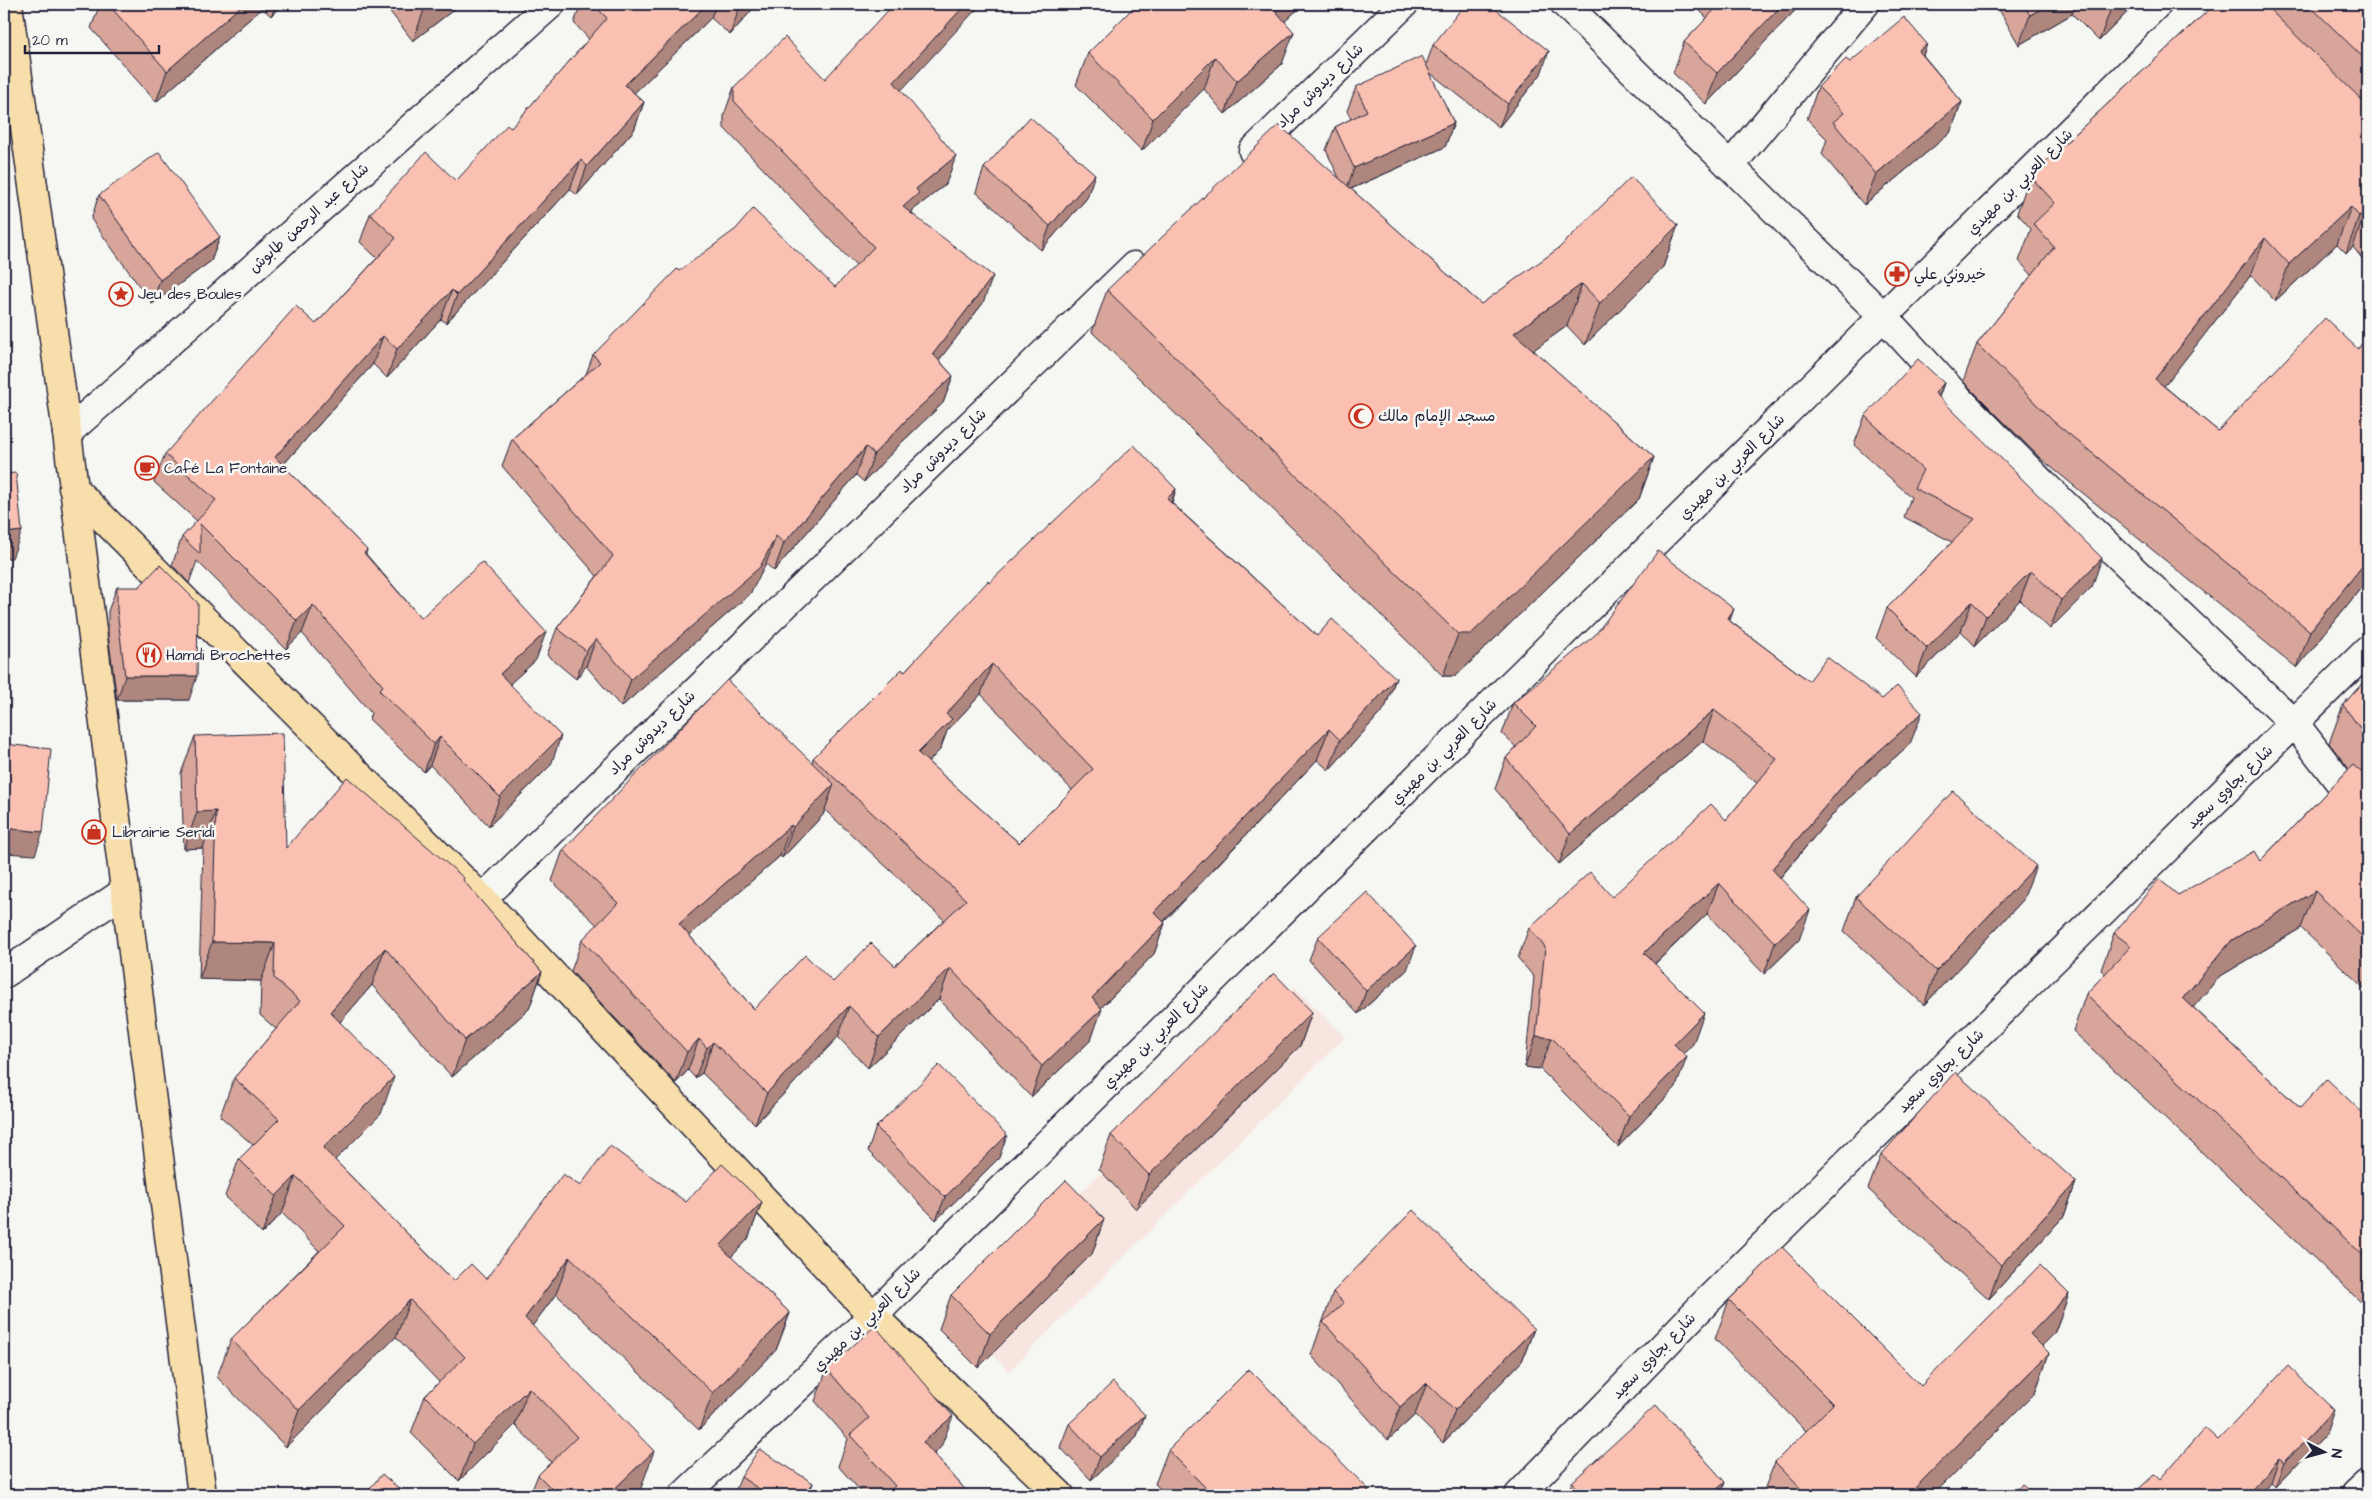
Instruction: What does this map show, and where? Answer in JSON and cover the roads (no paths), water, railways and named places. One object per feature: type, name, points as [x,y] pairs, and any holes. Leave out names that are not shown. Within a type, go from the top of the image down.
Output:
[{"type":"main road","points":[[8,4],[67,433],[202,1495]]},
{"type":"main road","points":[[73,488],[482,899],[873,1316],[1060,1495]]},
{"type":"street","name":"شارع عبد الرحمن طابوش","points":[[67,433],[551,4]]},
{"type":"street","name":"شارع ديدوش مراد","points":[[1233,170],[1404,4]]},
{"type":"street","points":[[1564,4],[1884,317],[1959,399],[2043,484],[2295,724],[2338,780],[2368,808]]},
{"type":"street","points":[[1730,166],[1865,4]]},
{"type":"street","name":"شارع العربي بن مهيدي","points":[[684,1495],[873,1316],[2199,4]]},
{"type":"street","name":"شارع ديدوش مراد","points":[[482,899],[1154,247]]},
{"type":"street","name":"شارع بجاوي سعيد","points":[[1519,1495],[1713,1295],[2295,724],[2368,650]]},
{"type":"street","points":[[4,974],[124,892]]},
{"type":"street","points":[[2356,1495],[2368,1484]]},
{"type":"place","name":"خيروني علي","points":[[1897,274]]},
{"type":"place","name":"Jeu des Boules","points":[[121,294]]},
{"type":"place","name":"مسجد الإمام مالك","points":[[1361,416]]},
{"type":"place","name":"Café La Fontaine","points":[[147,468]]},
{"type":"place","name":"Hamdi Brochettes","points":[[149,655]]},
{"type":"place","name":"Librairie Seridi","points":[[94,832]]}]
